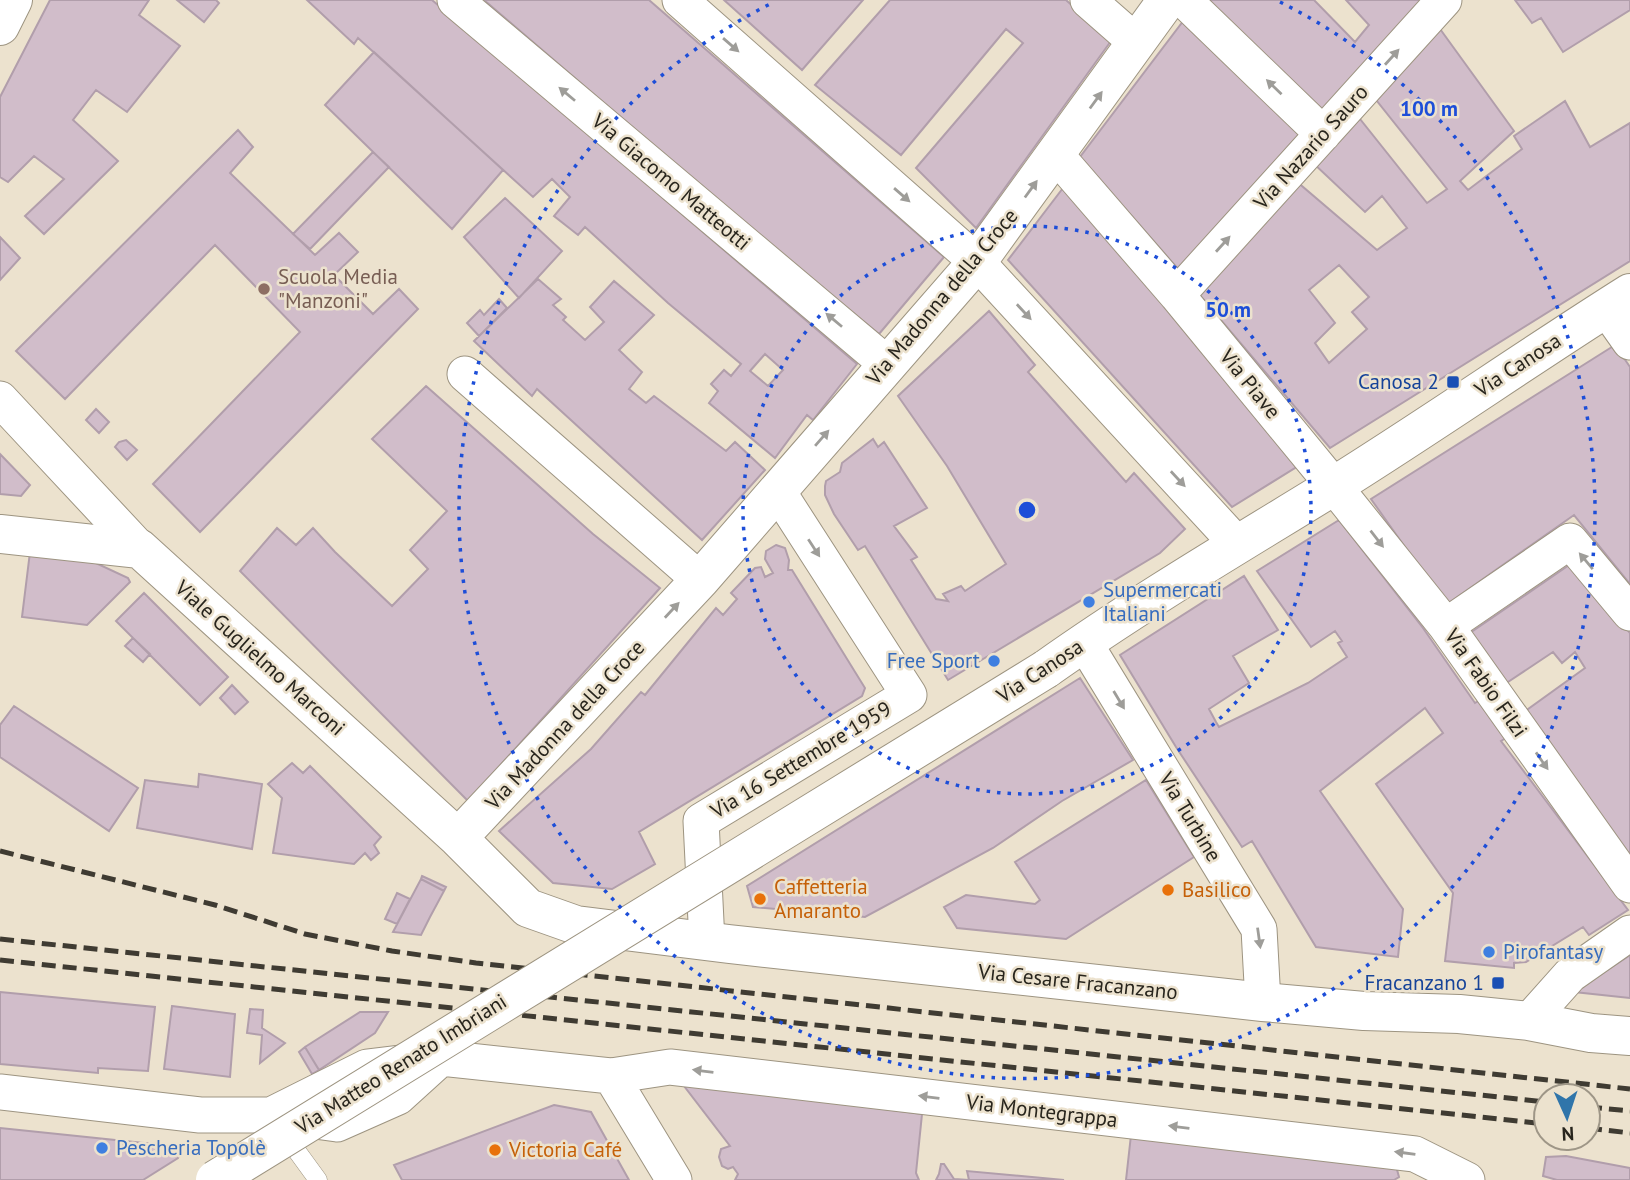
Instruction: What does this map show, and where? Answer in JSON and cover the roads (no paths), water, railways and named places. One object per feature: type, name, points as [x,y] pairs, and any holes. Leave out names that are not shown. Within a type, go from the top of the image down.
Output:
[{"type":"street","points":[[0,26],[13,0]]},
{"type":"street","name":"Via Giacomo Matteotti","points":[[455,0],[887,364]]},
{"type":"street","points":[[680,0],[977,262],[1237,544]]},
{"type":"street","points":[[1088,0],[1137,43]]},
{"type":"street","name":"Via Madonna della Croce","points":[[458,838],[700,580],[977,262],[1167,0]]},
{"type":"street","points":[[1184,0],[1323,134]]},
{"type":"street","name":"Via Nazario Sauro","points":[[1177,295],[1444,0]]},
{"type":"street","name":"Via Piave","points":[[1056,155],[1177,295],[1334,486]]},
{"type":"street","points":[[1618,301],[1630,342]]},
{"type":"street","name":"Via Canosa","points":[[515,993],[1046,669],[1084,642],[1237,544],[1334,486],[1618,301]]},
{"type":"street","points":[[465,374],[700,580]]},
{"type":"street","name":"Viale Guglielmo Marconi","points":[[0,399],[140,549],[458,838],[528,908]]},
{"type":"street","name":"Via Fabio Filzi","points":[[1334,486],[1446,626],[1630,885]]},
{"type":"street","name":"Via 16 Settembre 1959","points":[[707,942],[701,821],[909,695],[777,490]]},
{"type":"street","points":[[0,534],[140,549]]},
{"type":"street","points":[[1446,626],[1570,541],[1630,613]]},
{"type":"street","name":"Via Turbine","points":[[1084,642],[1259,929],[1263,1002]]},
{"type":"street","name":"Via Cesare Fracanzano","points":[[528,908],[576,925],[707,942],[1263,1002],[1529,1021],[1591,1033],[1630,1036]]},
{"type":"street","points":[[1529,1021],[1570,975],[1630,933]]},
{"type":"street","name":"Via Matteo Renato Imbriani","points":[[215,1180],[515,993]]},
{"type":"street","name":"Via Montegrappa","points":[[271,1115],[337,1124],[398,1097],[441,1058],[611,1076],[670,1067],[1415,1154],[1467,1180]]},
{"type":"street","points":[[611,1076],[674,1180]]},
{"type":"street","points":[[0,1092],[200,1115],[271,1115]]},
{"type":"lane","name":"Via Matteo Renato Imbriani","points":[[271,1115],[318,1180]]},
{"type":"railway","points":[[0,851],[215,905],[305,934],[392,951],[476,963],[1630,1089]]},
{"type":"railway","points":[[0,939],[1532,1101]]},
{"type":"railway","points":[[0,960],[1532,1123]]},
{"type":"railway","points":[[1602,1108],[1630,1111]]},
{"type":"railway","points":[[1602,1130],[1630,1133]]},
{"type":"place","name":"Scuola Media \"Manzoni\"","points":[[264,289]]},
{"type":"place","name":"Canosa 2","points":[[1453,382]]},
{"type":"place","name":"Supermercati Italiani","points":[[1089,602]]},
{"type":"place","name":"Free Sport","points":[[994,661]]},
{"type":"place","name":"Basilico","points":[[1168,890]]},
{"type":"place","name":"Caffetteria Amaranto","points":[[760,899]]},
{"type":"place","name":"Pirofantasy","points":[[1489,952]]},
{"type":"place","name":"Fracanzano 1","points":[[1498,983]]},
{"type":"place","name":"Pescheria Topolè","points":[[102,1148]]},
{"type":"place","name":"Victoria Café","points":[[495,1150]]}]
